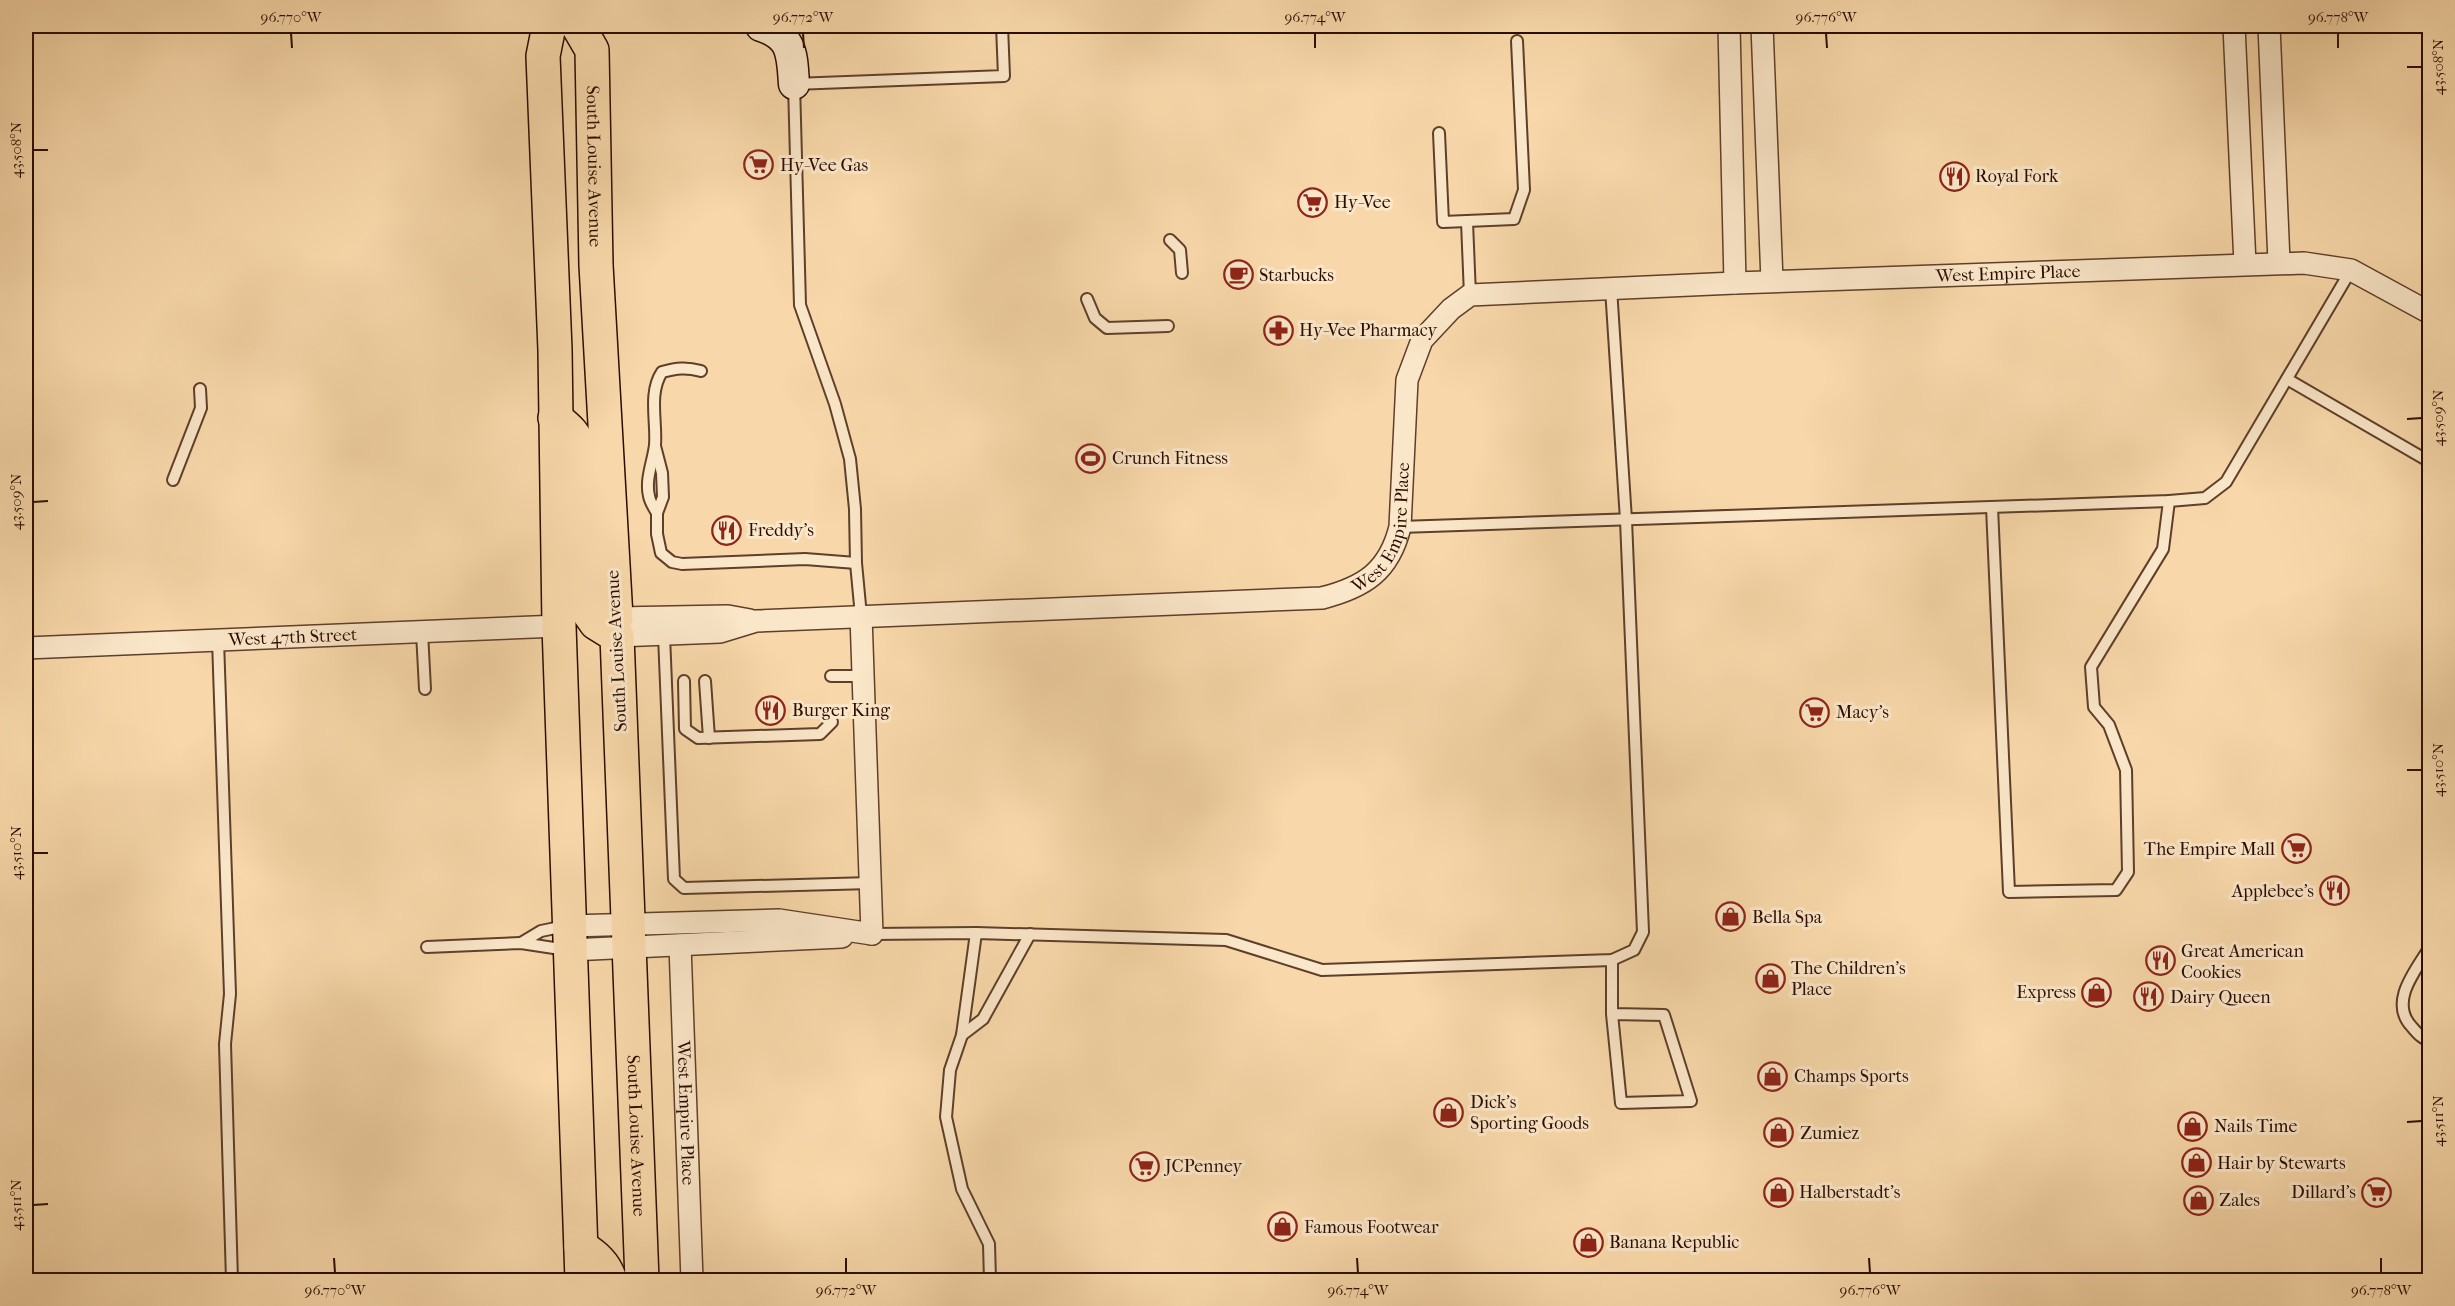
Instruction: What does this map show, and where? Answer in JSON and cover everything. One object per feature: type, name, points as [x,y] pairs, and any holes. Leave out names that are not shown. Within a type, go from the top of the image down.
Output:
[{"type":"main road","points":[[549,26],[543,56],[555,418],[559,626],[582,1281]]},
{"type":"main road","name":"South Louise Avenue","points":[[578,26],[592,50],[596,265],[616,627],[642,1281]]},
{"type":"main road","points":[[761,26],[771,29],[787,42],[792,59],[794,84]]},
{"type":"main road","points":[[555,418],[572,432],[578,441],[580,452],[584,585],[587,606],[596,623],[616,627]]},
{"type":"main road","points":[[581,1247],[598,1258],[605,1267],[610,1281]]},
{"type":"street","points":[[1728,26],[1736,283]]},
{"type":"street","points":[[1762,26],[1772,281]]},
{"type":"street","points":[[2234,26],[2245,264]]},
{"type":"street","points":[[2269,26],[2279,262]]},
{"type":"street","name":"West Empire Place","points":[[616,627],[728,616],[756,621],[1322,598],[1358,586],[1388,561],[1400,527],[1407,380],[1422,340],[1451,309],[1470,295],[1772,281],[2304,262],[2351,270],[2430,313]]},
{"type":"street","points":[[861,616],[872,934]]},
{"type":"street","name":"West Empire Place","points":[[616,627],[664,635],[720,632],[756,621]]},
{"type":"street","name":"West 47th Street","points":[[26,648],[559,626]]},
{"type":"street","points":[[570,938],[628,936],[779,920],[872,934]]},
{"type":"street","points":[[628,936],[680,945],[818,940],[872,934]]},
{"type":"street","name":"West Empire Place","points":[[680,945],[692,1281]]},
{"type":"lane","points":[[861,616],[850,459],[835,404],[800,305],[794,84],[1004,76],[1002,26]]},
{"type":"lane","points":[[1439,133],[1443,222],[1514,219],[1524,190],[1517,42]]},
{"type":"lane","points":[[1467,222],[1470,295]]},
{"type":"lane","points":[[1170,240],[1180,250],[1182,273]]},
{"type":"lane","points":[[1400,527],[2205,498],[2226,482],[2351,270]]},
{"type":"lane","points":[[872,934],[976,933],[1226,940],[1322,970],[1612,960],[1634,950],[1643,932],[1626,520],[1611,288]]},
{"type":"lane","points":[[1087,299],[1095,318],[1107,328],[1168,326]]},
{"type":"lane","points":[[701,371],[686,367],[676,368],[662,372],[658,377],[655,392],[655,446],[662,473],[663,497],[657,513],[657,534],[661,553],[672,562],[682,564],[806,559],[856,563]]},
{"type":"lane","points":[[2287,379],[2430,462]]},
{"type":"lane","points":[[173,480],[201,408],[200,389]]},
{"type":"lane","points":[[1992,507],[2009,892],[2116,890],[2128,872],[2126,770],[2109,724],[2094,707],[2091,667],[2163,549],[2169,501]]},
{"type":"lane","points":[[422,632],[425,689]]},
{"type":"lane","points":[[664,635],[674,879],[684,888],[871,883]]},
{"type":"lane","points":[[218,640],[230,994],[225,1044],[232,1281]]},
{"type":"lane","points":[[831,676],[863,676]]},
{"type":"lane","points":[[684,681],[685,729],[698,738],[820,734],[832,722]]},
{"type":"lane","points":[[705,681],[709,738]]},
{"type":"lane","points":[[521,943],[541,931],[570,938]]},
{"type":"lane","points":[[976,933],[962,1035],[950,1070],[946,1117],[962,1189],[989,1244],[990,1281]]},
{"type":"lane","points":[[962,1035],[983,1019],[1030,934]]},
{"type":"lane","points":[[427,947],[521,943],[570,938]]},
{"type":"lane","points":[[2430,947],[2402,995],[2405,1020],[2424,1040],[2430,1041]]},
{"type":"lane","points":[[1612,960],[1612,1014],[1621,1103],[1691,1101],[1664,1015],[1612,1014]]},
{"type":"place","name":"Hy-Vee Gas","points":[[759,165]]},
{"type":"place","name":"Royal Fork","points":[[1954,176]]},
{"type":"place","name":"Hy-Vee","points":[[1313,202]]},
{"type":"place","name":"Starbucks","points":[[1238,275]]},
{"type":"place","name":"Hy-Vee Pharmacy","points":[[1278,330]]},
{"type":"place","name":"Crunch Fitness","points":[[1091,458]]},
{"type":"place","name":"Freddy's","points":[[727,530]]},
{"type":"place","name":"Burger King","points":[[771,710]]},
{"type":"place","name":"Macy's","points":[[1815,712]]},
{"type":"place","name":"The Empire Mall","points":[[2296,849]]},
{"type":"place","name":"Applebee's","points":[[2335,891]]},
{"type":"place","name":"Bella Spa","points":[[1731,917]]},
{"type":"place","name":"Great American Cookies","points":[[2160,961]]},
{"type":"place","name":"The Children's Place","points":[[1770,978]]},
{"type":"place","name":"Express","points":[[2097,992]]},
{"type":"place","name":"Dairy Queen","points":[[2149,997]]},
{"type":"place","name":"Champs Sports","points":[[1773,1076]]},
{"type":"place","name":"Dick's Sporting Goods","points":[[1449,1112]]},
{"type":"place","name":"Nails Time","points":[[2193,1126]]},
{"type":"place","name":"Zumiez","points":[[1779,1133]]},
{"type":"place","name":"Hair by Stewarts","points":[[2196,1163]]},
{"type":"place","name":"JCPenney","points":[[1144,1166]]},
{"type":"place","name":"Halberstadt's","points":[[1778,1192]]},
{"type":"place","name":"Dillard's","points":[[2377,1192]]},
{"type":"place","name":"Zales","points":[[2198,1200]]},
{"type":"place","name":"Famous Footwear","points":[[1283,1227]]},
{"type":"place","name":"Banana Republic","points":[[1588,1242]]}]
